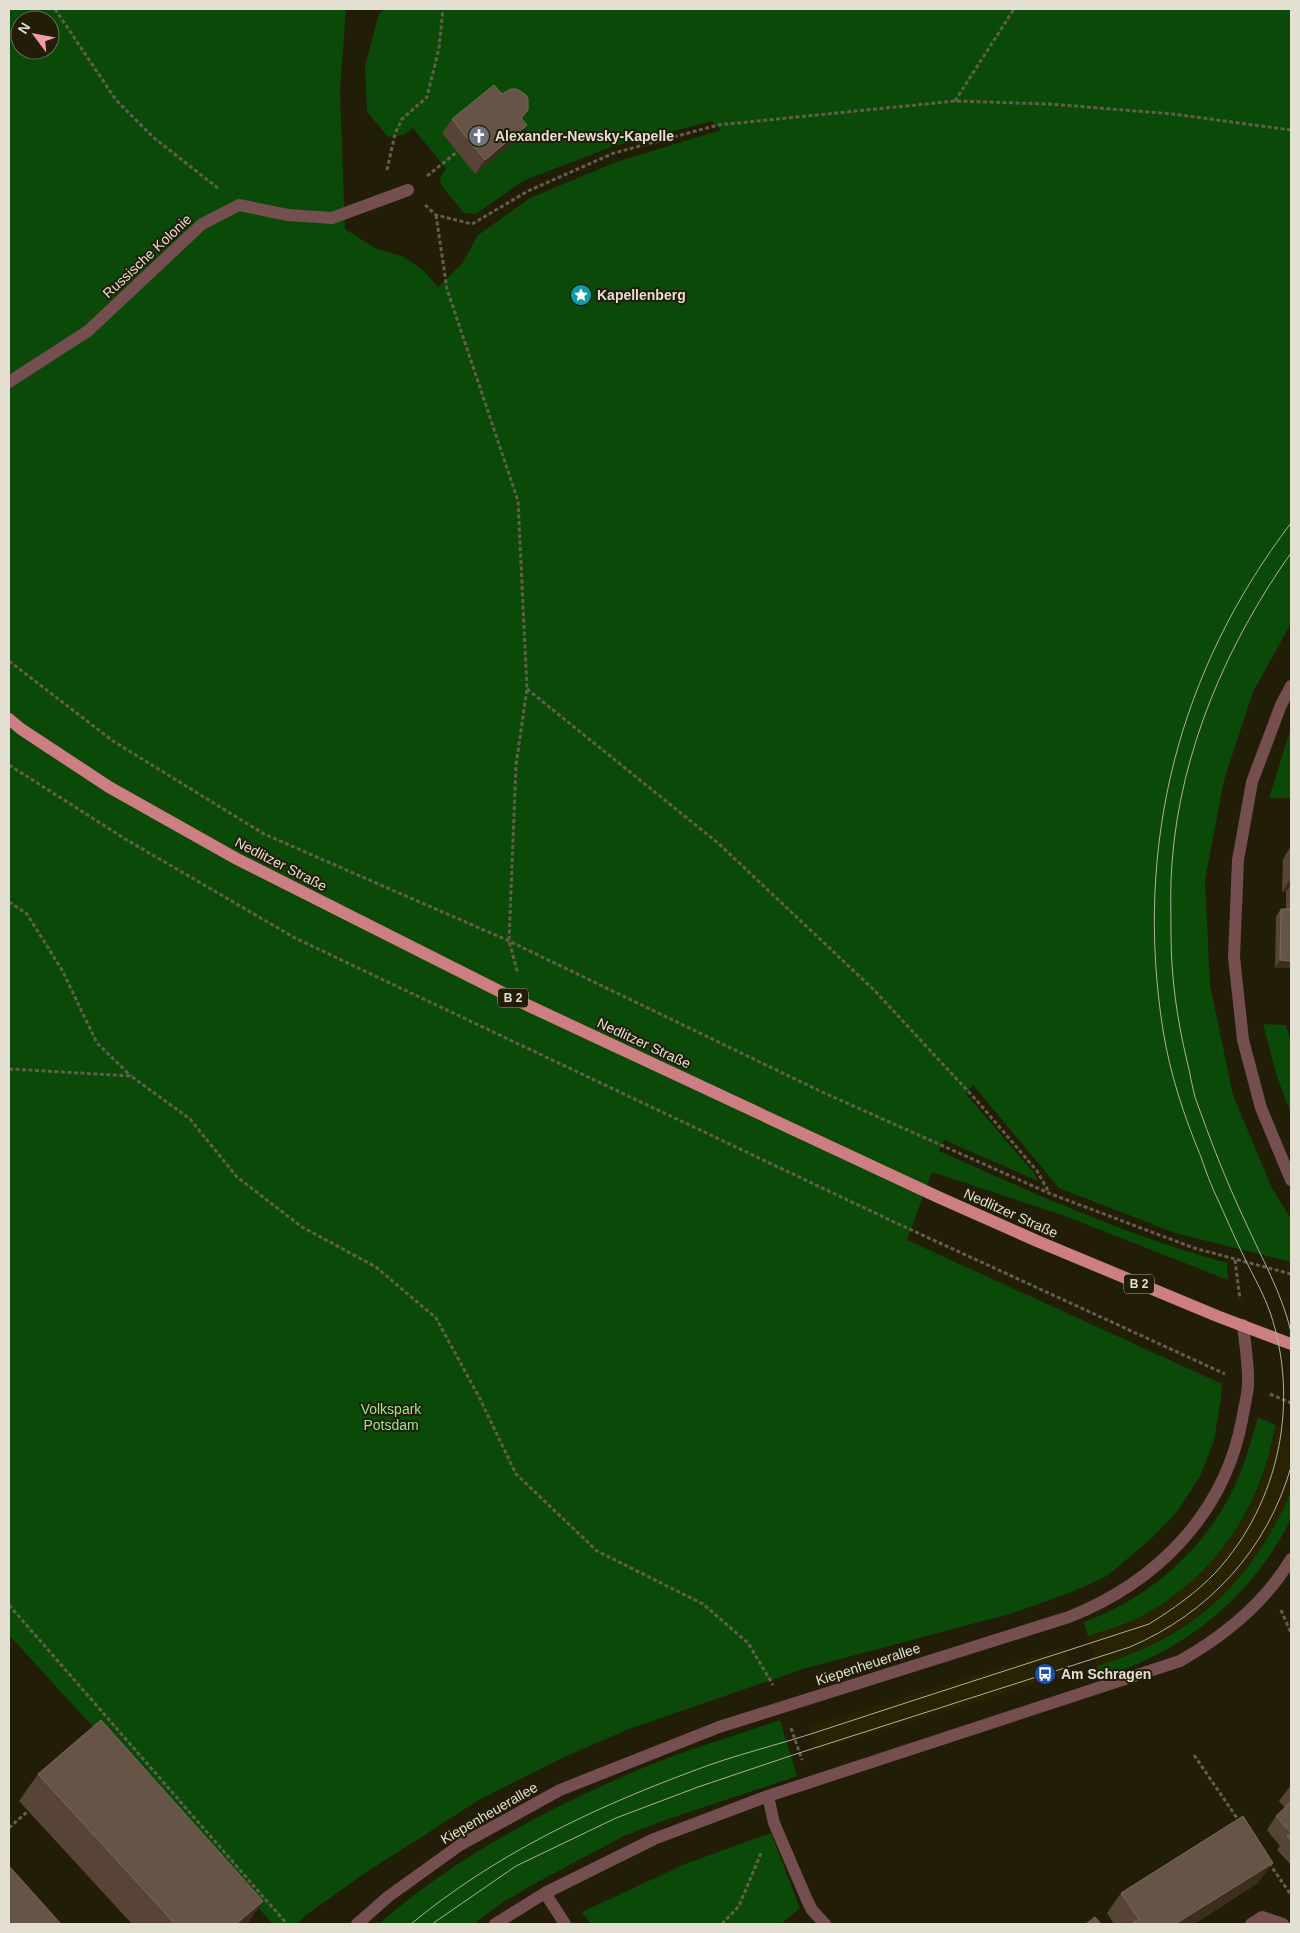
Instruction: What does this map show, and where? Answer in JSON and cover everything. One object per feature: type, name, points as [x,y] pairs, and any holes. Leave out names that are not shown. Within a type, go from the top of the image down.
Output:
[{"type":"main road","name":"Nedlitzer Straße","points":[[9,719],[21,729],[110,787],[237,859],[527,1005],[938,1197],[1124,1278],[1291,1344]]},
{"type":"street","points":[[239,205],[288,215],[332,218],[408,190]]},
{"type":"street","name":"Russische Kolonie","points":[[9,382],[88,331],[202,224],[239,205]]},
{"type":"street","points":[[1291,686],[1280,705],[1252,782],[1238,860],[1234,956],[1243,1040],[1261,1108],[1291,1180]]},
{"type":"street","name":"Kiepenheuerallee","points":[[357,1924],[389,1896],[460,1845],[560,1790],[719,1727],[1078,1613],[1106,1601],[1132,1585],[1159,1564],[1182,1542],[1201,1517],[1220,1485],[1240,1432],[1248,1385],[1243,1325]]},
{"type":"street","points":[[495,1924],[545,1894],[654,1839],[768,1796],[1180,1661],[1214,1640],[1250,1610],[1271,1587],[1291,1559]]},
{"type":"street","points":[[768,1796],[774,1823],[807,1900],[812,1910],[825,1924]]},
{"type":"street","points":[[545,1894],[565,1924]]},
{"type":"street","points":[[1250,1924],[1262,1917],[1283,1924]]},
{"type":"path","points":[[56,9],[116,100],[153,137],[239,205]]},
{"type":"path","points":[[386,170],[395,134],[402,119],[427,97],[439,48],[443,9]]},
{"type":"path","points":[[955,101],[1014,9]]},
{"type":"path","points":[[527,1005],[509,941],[516,765],[527,689],[518,501],[446,289],[436,215],[472,224],[528,191],[614,153],[718,125],[955,101],[1049,104],[1173,114],[1291,130]]},
{"type":"path","points":[[408,190],[457,152]]},
{"type":"path","points":[[9,661],[113,741],[264,834],[509,941],[822,1092],[1051,1194],[1194,1248],[1291,1274]]},
{"type":"path","points":[[527,689],[718,842],[874,990],[978,1102],[1037,1171],[1051,1194]]},
{"type":"path","points":[[9,765],[127,840],[295,938],[894,1222],[1225,1374]]},
{"type":"path","points":[[9,902],[27,914],[62,970],[97,1043],[131,1076],[190,1119],[237,1178],[302,1227],[376,1267],[436,1318],[516,1474],[597,1552],[703,1604],[748,1643],[784,1706],[809,1783]]},
{"type":"path","points":[[9,1069],[131,1076]]},
{"type":"path","points":[[1235,1260],[1243,1325]]},
{"type":"path","points":[[9,1605],[287,1924]]},
{"type":"path","points":[[1194,1755],[1242,1825]]},
{"type":"path","points":[[9,1828],[28,1811]]},
{"type":"path","points":[[722,1924],[738,1906],[774,1823]]},
{"type":"path","points":[[1264,1856],[1291,1895]]},
{"type":"shaded area","points":[[1275,1425],[1291,1432],[1291,1492],[1276,1526],[1256,1558],[1232,1587],[1189,1623],[1138,1652],[1097,1666],[1088,1636],[1140,1617],[1172,1597],[1201,1573],[1226,1545],[1247,1513],[1262,1479]]},
{"type":"shaded area","points":[[1065,1647],[1072,1672],[816,1751],[809,1727]]},
{"type":"green space","name":"Volkspark Potsdam","points":[[9,9],[346,9],[340,90],[345,229],[375,248],[404,257],[424,271],[438,287],[462,264],[478,235],[530,198],[616,162],[721,130],[712,121],[611,147],[523,181],[476,214],[464,213],[441,185],[440,177],[446,169],[413,128],[404,135],[388,137],[367,112],[365,66],[379,13],[385,9],[1288,9],[1291,11],[1291,623],[1253,692],[1224,780],[1205,880],[1210,985],[1233,1095],[1272,1188],[1291,1219],[1291,1262],[1175,1233],[1059,1188],[973,1085],[966,1094],[1034,1173],[1038,1181],[944,1140],[939,1151],[1045,1198],[1117,1227],[1227,1263],[1228,1280],[1065,1216],[932,1172],[907,1240],[1222,1384],[1214,1441],[1200,1476],[1177,1512],[1153,1537],[1107,1576],[1072,1592],[1013,1613],[803,1669],[629,1729],[562,1758],[479,1800],[362,1875],[306,1915],[297,1924],[273,1924],[9,1635]]},
{"type":"green space","points":[[1291,728],[1291,798],[1269,798]]},
{"type":"green space","points":[[1263,1024],[1286,1025],[1291,1042],[1291,1113],[1277,1077]]},
{"type":"green space","points":[[1258,1417],[1275,1425],[1269,1455],[1247,1511],[1213,1560],[1192,1581],[1168,1600],[1142,1616],[1088,1636],[1084,1622],[1133,1598],[1156,1583],[1177,1565],[1213,1524],[1239,1476]]},
{"type":"green space","points":[[1291,1492],[1291,1515],[1286,1529],[1256,1574],[1238,1594],[1197,1630],[1175,1645],[1151,1658],[1100,1677],[1097,1666],[1162,1640],[1215,1603],[1237,1580],[1257,1554],[1275,1525]]},
{"type":"green space","points":[[780,1720],[797,1776],[665,1820],[624,1836],[532,1885],[502,1903],[474,1924],[379,1924],[440,1876],[474,1854],[578,1797],[650,1765]]},
{"type":"green space","points":[[771,1833],[800,1908],[781,1924],[591,1924],[582,1912],[685,1864]]},
{"type":"building","name":"Alexander-Newsky-Kapelle","points":[[494,85],[502,94],[511,89],[517,89],[526,95],[528,110],[521,118],[527,125],[485,160],[452,119]]},
{"type":"building","points":[[1281,909],[1291,909],[1291,961],[1280,960]]},
{"type":"building","points":[[101,1720],[263,1901],[236,1924],[175,1924],[38,1774]]},
{"type":"building","points":[[1291,1802],[1291,1833],[1276,1816]]},
{"type":"building","points":[[1243,1816],[1273,1863],[1175,1924],[1131,1924],[1139,1919],[1121,1893]]},
{"type":"building","points":[[1291,1833],[1291,1841],[1287,1836]]},
{"type":"building","points":[[9,1866],[61,1924],[9,1924]]},
{"type":"building","points":[[1095,1917],[1101,1924],[1086,1924]]},
{"type":"tram line","points":[[411,1924],[443,1899],[510,1855],[582,1817],[656,1785],[724,1760],[804,1736],[1149,1624],[1200,1587],[1216,1572],[1238,1544],[1256,1514],[1269,1482],[1278,1449],[1283,1415],[1283,1380],[1279,1346],[1268,1306],[1212,1186],[1178,1095],[1163,1030],[1156,961],[1155,894],[1161,828],[1174,763],[1193,700],[1219,639],[1252,580],[1291,523]]},
{"type":"tram line","points":[[1291,553],[1247,624],[1227,661],[1210,700],[1185,780],[1177,822],[1171,880],[1171,950],[1175,998],[1195,1097],[1231,1191],[1277,1289],[1291,1332]]},
{"type":"tram line","points":[[432,1924],[516,1866],[616,1818],[698,1787],[799,1753],[1130,1647],[1159,1633],[1209,1597],[1231,1575],[1267,1525],[1291,1467]]},
{"type":"place","name":"Alexander-Newsky-Kapelle","points":[[479,136]]},
{"type":"place","name":"Kapellenberg","points":[[581,295]]},
{"type":"place","name":"Am Schragen","points":[[1045,1674]]}]
